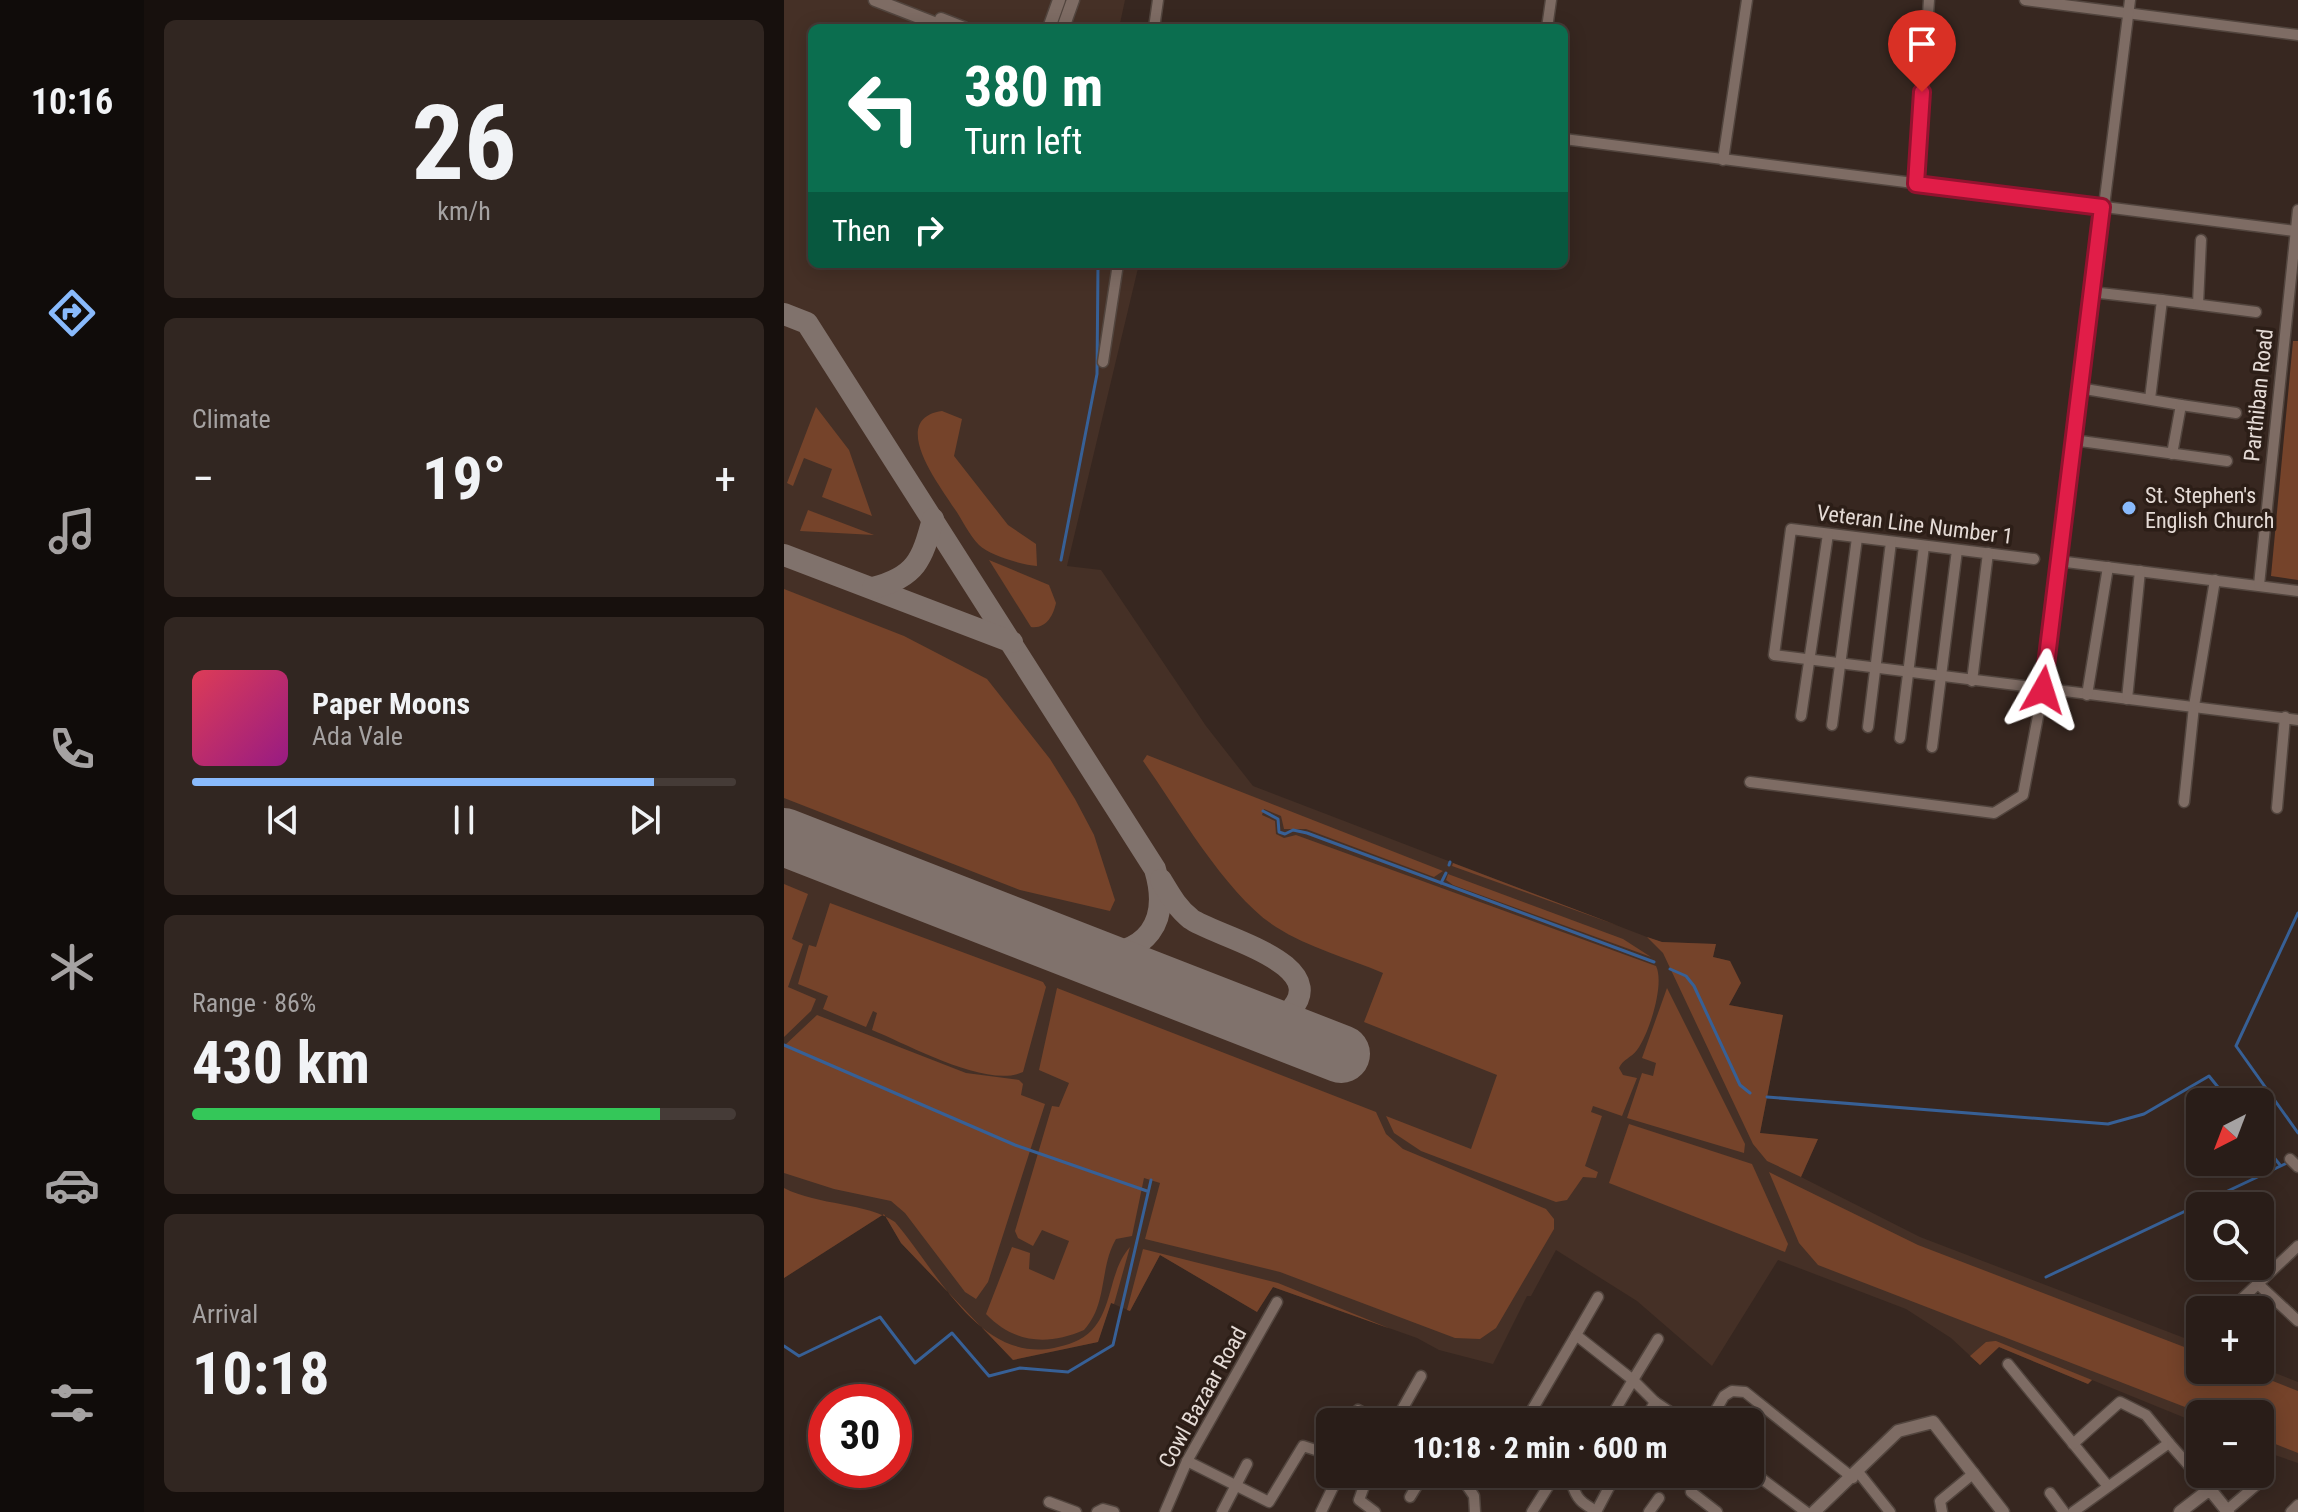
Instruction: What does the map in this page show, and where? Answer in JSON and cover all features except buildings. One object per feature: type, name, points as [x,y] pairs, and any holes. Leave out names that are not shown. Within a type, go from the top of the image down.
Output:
[{"type":"street","points":[[875,0],[937,24]]},
{"type":"street","points":[[894,0],[954,24]]},
{"type":"street","points":[[1050,24],[1059,0]]},
{"type":"street","points":[[1064,24],[1073,0]]},
{"type":"street","points":[[1155,24],[1158,0]]},
{"type":"street","points":[[1548,24],[1551,0]]},
{"type":"street","points":[[1723,160],[1747,0]]},
{"type":"street","points":[[1916,184],[1929,0]]},
{"type":"street","points":[[2025,0],[2298,35]]},
{"type":"street","points":[[1750,782],[1994,813],[2023,795],[2043,690],[2130,0]]},
{"type":"street","points":[[1568,140],[2295,231]]},
{"type":"street","name":"Parthiban Road","points":[[2259,585],[2298,210]]},
{"type":"street","points":[[2198,304],[2201,240]]},
{"type":"street","points":[[1103,362],[1117,268]]},
{"type":"street","points":[[2091,292],[2256,312]]},
{"type":"street","points":[[2150,399],[2162,300]]},
{"type":"street","points":[[2079,388],[2236,413]]},
{"type":"street","points":[[2172,454],[2181,405]]},
{"type":"street","points":[[2073,440],[2227,461]]},
{"type":"street","name":"Veteran Line Number 1","points":[[1809,660],[1774,655],[1791,529],[2034,559]]},
{"type":"street","points":[[1801,716],[1828,534]]},
{"type":"street","points":[[1832,725],[1857,538]]},
{"type":"street","points":[[1868,727],[1891,542]]},
{"type":"street","points":[[1900,738],[1924,546]]},
{"type":"street","points":[[1932,747],[1957,550]]},
{"type":"street","points":[[1972,681],[1988,553]]},
{"type":"street","points":[[2058,561],[2298,591]]},
{"type":"street","points":[[2087,695],[2108,567]]},
{"type":"street","points":[[2127,699],[2140,571]]},
{"type":"street","points":[[2184,802],[2194,706],[2215,580]]},
{"type":"street","points":[[1809,660],[2298,720]]},
{"type":"street","points":[[2277,808],[2285,717]]},
{"type":"street","points":[[2245,1296],[2298,1246]]},
{"type":"street","points":[[2258,1284],[2298,1321]]},
{"type":"street","points":[[1533,1408],[1598,1297]]},
{"type":"street","name":"Cowl Bazaar Road","points":[[1165,1512],[1187,1461],[1277,1302]]},
{"type":"street","points":[[1576,1335],[1664,1408]]},
{"type":"street","points":[[1616,1408],[1658,1339]]},
{"type":"street","points":[[2008,1364],[2107,1485]]},
{"type":"street","points":[[1403,1408],[1421,1376]]},
{"type":"street","points":[[1717,1408],[1724,1396],[1732,1391],[1745,1392],[1856,1475],[1890,1512]]},
{"type":"street","points":[[1652,1408],[1655,1402]]},
{"type":"street","points":[[2073,1444],[2120,1402],[2146,1415],[2227,1512],[2253,1488]]},
{"type":"street","points":[[1814,1512],[1856,1475],[1898,1431],[1933,1422],[2003,1512]]},
{"type":"street","points":[[2073,1512],[2169,1443]]},
{"type":"street","points":[[1187,1461],[1235,1488],[1269,1502],[1303,1446],[1316,1450]]},
{"type":"street","points":[[1222,1512],[1247,1464]]},
{"type":"street","points":[[1942,1512],[1940,1501],[1974,1473]]},
{"type":"street","points":[[1764,1480],[1806,1512]]},
{"type":"street","points":[[1321,1512],[1333,1488]]},
{"type":"street","points":[[1363,1488],[1359,1500],[1375,1512]]},
{"type":"street","points":[[1410,1497],[1415,1488]]},
{"type":"street","points":[[1469,1488],[1474,1496],[1475,1512]]},
{"type":"street","points":[[1532,1512],[1547,1488]]},
{"type":"street","points":[[1574,1488],[1580,1502],[1596,1512],[1609,1488]]},
{"type":"street","points":[[1691,1492],[1717,1512]]},
{"type":"street","points":[[2183,1511],[2201,1494],[2212,1492]]},
{"type":"street","points":[[2050,1493],[2064,1512]]},
{"type":"street","points":[[1649,1512],[1659,1498]]},
{"type":"street","points":[[1049,1502],[1072,1511]]},
{"type":"street","points":[[2291,1512],[2298,1505]]},
{"type":"street","points":[[1097,1512],[1103,1509],[1114,1512]]},
{"type":"shaded area","points":[[784,0],[1125,0],[1120,24],[808,24],[808,268],[1138,268],[1067,566],[1101,570],[1206,726],[1253,786],[1647,937],[1662,942],[1716,944],[1713,957],[1730,961],[1741,983],[1729,1005],[1783,1015],[1760,1133],[1818,1139],[1801,1177],[1920,1237],[2186,1339],[2186,1384],[2274,1384],[2274,1373],[2298,1382],[2298,1463],[2274,1455],[2274,1400],[2186,1400],[2186,1418],[2092,1380],[2088,1384],[1999,1347],[1980,1365],[1951,1338],[1906,1309],[1778,1260],[1712,1366],[1637,1301],[1556,1250],[1531,1296],[1527,1296],[1493,1364],[1439,1350],[1417,1338],[1273,1287],[1257,1312],[1160,1255],[1130,1311],[1111,1303],[1098,1342],[1013,1360],[901,1243],[884,1214],[784,1278]]},
{"type":"shaded area","points":[[2293,341],[2298,341],[2298,580],[2271,576]]},
{"type":"shaded area","points":[[816,407],[849,450],[872,516],[822,497],[832,469],[804,458],[793,486],[787,483]]},
{"type":"shaded area","points":[[942,411],[962,419],[954,456],[1008,525],[1036,544],[1037,566],[1006,559],[979,545],[939,485],[922,455],[918,440],[919,427],[926,417]]},
{"type":"shaded area","points":[[808,510],[874,535],[800,531]]},
{"type":"shaded area","points":[[989,560],[1049,585],[1056,603],[1045,624],[1031,627]]},
{"type":"shaded area","points":[[784,589],[904,636],[987,679],[1050,759],[1075,799],[1094,835],[1115,900],[1110,911],[1020,890],[784,798]]},
{"type":"shaded area","points":[[1147,755],[1443,871],[1434,877],[1306,829],[1284,829],[1281,816],[1264,809],[1262,815],[1275,821],[1276,834],[1284,838],[1296,835],[1656,966],[1659,984],[1651,1021],[1642,1043],[1619,1068],[1623,1075],[1637,1078],[1622,1116],[1593,1106],[1591,1112],[1602,1116],[1585,1166],[1598,1172],[1596,1178],[1583,1177],[1567,1200],[1556,1202],[1421,1151],[1394,1133],[1386,1116],[1471,1149],[1497,1075],[1364,1022],[1383,973],[1302,941],[1258,913],[1221,874],[1187,826],[1143,761]]},
{"type":"shaded area","points":[[1453,863],[1619,926],[1452,866]]},
{"type":"shaded area","points":[[1448,874],[1623,939],[1651,957],[1453,885],[1446,880]]},
{"type":"shaded area","points":[[784,884],[808,894],[792,939],[803,944],[788,987],[816,999],[811,1011],[784,1037]]},
{"type":"shaded area","points":[[830,903],[1043,982],[1046,987],[1023,1072],[1008,1076],[969,1070],[872,1030],[877,1013],[873,1011],[866,1027],[823,1009],[828,996],[798,984],[809,945],[816,947]]},
{"type":"shaded area","points":[[1647,937],[1662,942],[1716,944],[1713,957],[1730,961],[1741,983],[1729,1005],[1783,1015],[1760,1133],[1818,1139],[1801,1177],[1767,1161],[1753,1144],[1663,953]]},
{"type":"shaded area","points":[[1057,988],[1376,1112],[1386,1134],[1403,1149],[1546,1209],[1554,1219],[1554,1229],[1496,1328],[1480,1339],[1455,1338],[1280,1272],[1145,1239],[1160,1183],[1144,1178],[1132,1236],[1116,1239],[1107,1262],[1097,1309],[1084,1330],[1044,1340],[1020,1336],[997,1324],[986,1314],[1012,1247],[1030,1253],[1029,1269],[1054,1280],[1069,1241],[1042,1230],[1033,1246],[1018,1238],[1015,1231],[1052,1106],[1059,1107],[1069,1083],[1039,1070]]},
{"type":"shaded area","points":[[1667,988],[1745,1144],[1744,1153],[1627,1118],[1642,1073],[1653,1076],[1656,1063],[1642,1058]]},
{"type":"shaded area","points":[[817,1015],[966,1073],[1019,1080],[1023,1084],[1021,1095],[1045,1104],[988,1282],[976,1299],[965,1292],[905,1213],[891,1201],[834,1189],[784,1173],[784,1046]]},
{"type":"shaded area","points":[[1629,1124],[1752,1164],[1788,1244],[1785,1252],[1609,1183]]},
{"type":"shaded area","points":[[1769,1172],[1918,1245],[2186,1348],[2186,1384],[2274,1384],[2274,1381],[2298,1391],[2298,1453],[2274,1444],[2274,1400],[2186,1400],[2186,1407],[1818,1265],[1799,1243]]},
{"type":"shaded area","points":[[784,1188],[812,1198],[882,1215],[784,1278]]},
{"type":"shaded area","points":[[886,1217],[895,1222],[950,1294],[901,1243]]},
{"type":"shaded area","points":[[1130,1247],[1114,1304],[1111,1303],[1098,1342],[1013,1360],[981,1327],[1003,1341],[1027,1349],[1054,1348],[1079,1340],[1099,1321],[1118,1267]]},
{"type":"shaded area","points":[[1143,1249],[1278,1283],[1391,1329],[1273,1287],[1257,1312],[1160,1255],[1130,1311],[1127,1310]]},
{"type":"shaded area","points":[[1995,1341],[2092,1380],[2088,1384],[1999,1347],[1980,1365],[1970,1356],[1986,1342]]},
{"type":"waterway","points":[[1061,560],[1097,374],[1098,268]]},
{"type":"waterway","points":[[1263,811],[1278,819],[1279,832],[1285,834],[1293,830],[1307,833],[1654,962]]},
{"type":"waterway","points":[[1441,883],[1446,873]]},
{"type":"waterway","points":[[2298,913],[2236,1046],[2298,1133]]},
{"type":"waterway","points":[[1670,969],[1686,976],[1694,986],[1740,1085],[1750,1093]]},
{"type":"waterway","points":[[784,1045],[1015,1145],[1147,1191]]},
{"type":"waterway","points":[[2188,1088],[2209,1076],[2219,1088]]},
{"type":"waterway","points":[[1767,1097],[2108,1124],[2144,1114],[2186,1089]]},
{"type":"waterway","points":[[2274,1158],[2280,1165]]},
{"type":"waterway","points":[[2046,1277],[2287,1163]]},
{"type":"waterway","points":[[784,1346],[799,1356],[880,1317],[915,1363],[952,1333],[989,1376],[1020,1368],[1068,1372],[1113,1345],[1151,1180]]},
{"type":"taxiway","points":[[784,314],[807,323],[1155,869],[1160,905],[1150,932],[1126,949],[1090,955]]},
{"type":"taxiway","points":[[873,588],[899,578],[915,565],[933,519]]},
{"type":"taxiway","points":[[784,555],[1012,642]]},
{"type":"taxiway","points":[[1161,880],[1191,919],[1267,954],[1285,966],[1297,980],[1299,996],[1288,1013],[1282,1018],[1260,1022]]},
{"type":"runway","points":[[784,837],[1341,1054]]},
{"type":"place","name":"St. Stephen's English Church","points":[[2129,508]]},
{"type":"route","points":[[1922,92],[1916,184],[2102,207],[2043,690]]}]
